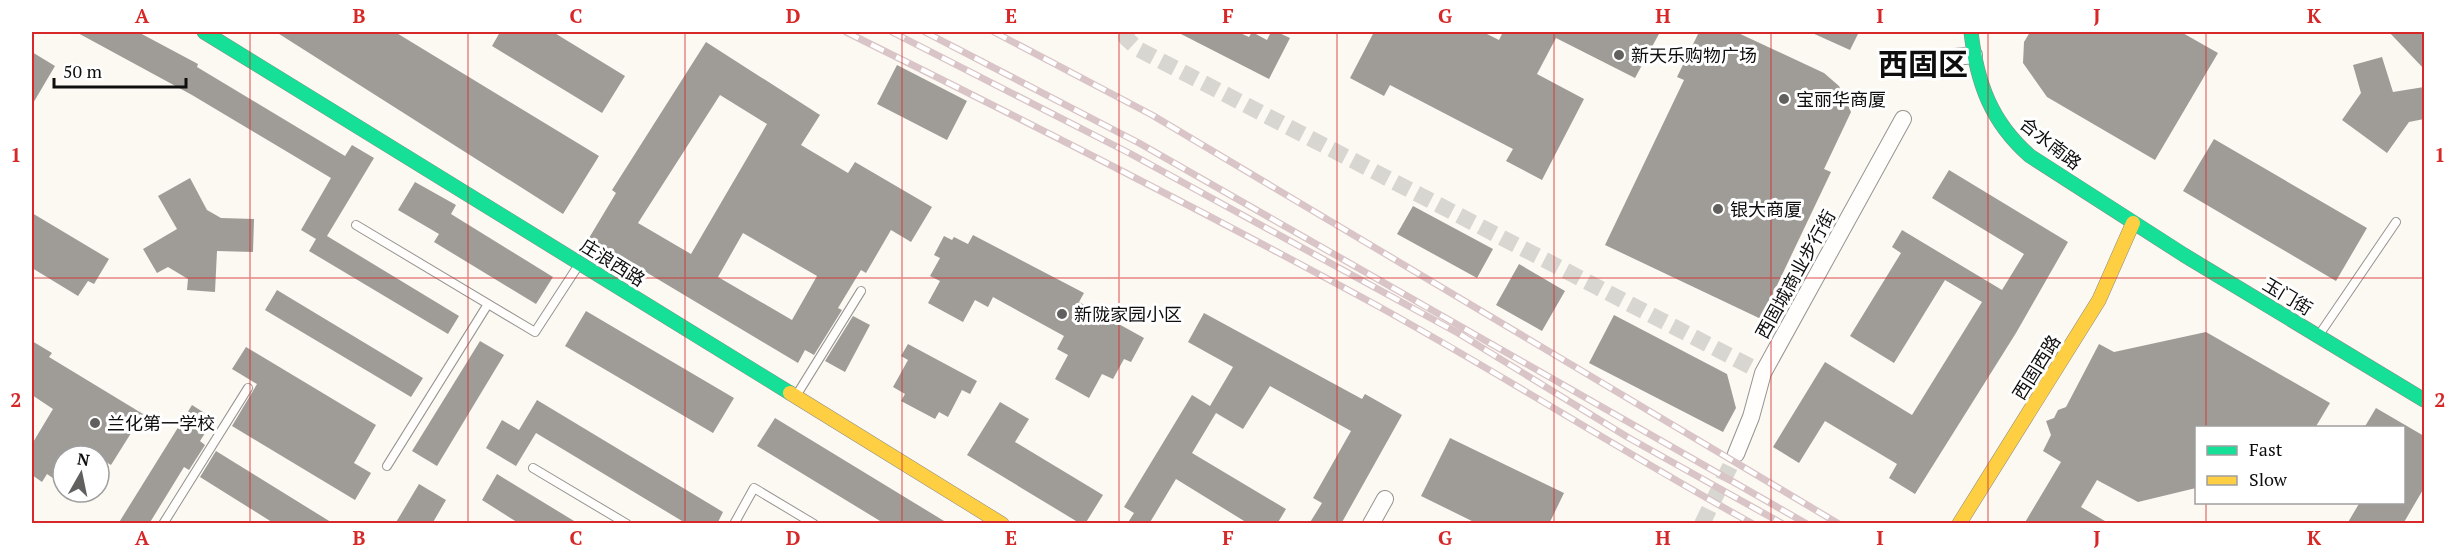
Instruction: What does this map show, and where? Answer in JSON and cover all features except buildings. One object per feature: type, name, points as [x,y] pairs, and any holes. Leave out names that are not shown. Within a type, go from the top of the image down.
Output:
[{"type":"street","name":"庄浪西路","points":[[204,32],[1002,524]]},
{"type":"street","name":"合水南路","points":[[1971,32],[1977,80],[1986,104],[2011,138],[2040,162],[2133,223]]},
{"type":"street","points":[[1955,57],[1974,55]]},
{"type":"street","name":"西固城商业步行街","points":[[1736,454],[1751,417],[1763,373],[1903,119]]},
{"type":"street","name":"玉门街","points":[[2133,223],[2424,400]]},
{"type":"street","name":"西固西路","points":[[1959,524],[2099,300],[2133,223]]},
{"type":"street","points":[[1371,524],[1385,499]]},
{"type":"lane","points":[[2318,336],[2397,222]]},
{"type":"lane","points":[[356,225],[535,332],[580,263]]},
{"type":"lane","points":[[796,396],[861,291]]},
{"type":"lane","points":[[387,466],[488,304]]},
{"type":"lane","points":[[163,524],[248,388]]},
{"type":"lane","points":[[532,468],[627,524]]},
{"type":"lane","points":[[734,524],[754,488],[814,524]]},
{"type":"tunnel","points":[[1127,32],[1126,38],[1138,49],[1763,373]]},
{"type":"tunnel","points":[[1702,524],[1736,454]]},
{"type":"railway","points":[[846,32],[1112,166],[1376,305],[1753,524]]},
{"type":"railway","points":[[892,32],[1131,154],[1458,333],[1629,438],[1783,524]]},
{"type":"railway","points":[[925,32],[1139,143],[1807,524]]},
{"type":"railway","points":[[994,32],[1152,115],[1839,524]]},
{"type":"traffic: fast","points":[[204,32],[790,393]]},
{"type":"traffic: fast","points":[[1971,32],[1977,68],[1988,100],[2005,129],[2030,156],[2184,255],[2424,400]]},
{"type":"traffic: slow","points":[[1959,524],[2099,300],[2133,223]]},
{"type":"traffic: slow","points":[[790,393],[1002,524]]},
{"type":"place","name":"新天乐购物广场","points":[[1619,55]]},
{"type":"place","name":"宝丽华商厦","points":[[1784,99]]},
{"type":"place","name":"银大商厦","points":[[1718,209]]},
{"type":"place","name":"新陇家园小区","points":[[1062,314]]},
{"type":"place","name":"兰化第一学校","points":[[95,423]]},
{"type":"district","name":"西固区","points":[[1923,64]]}]
